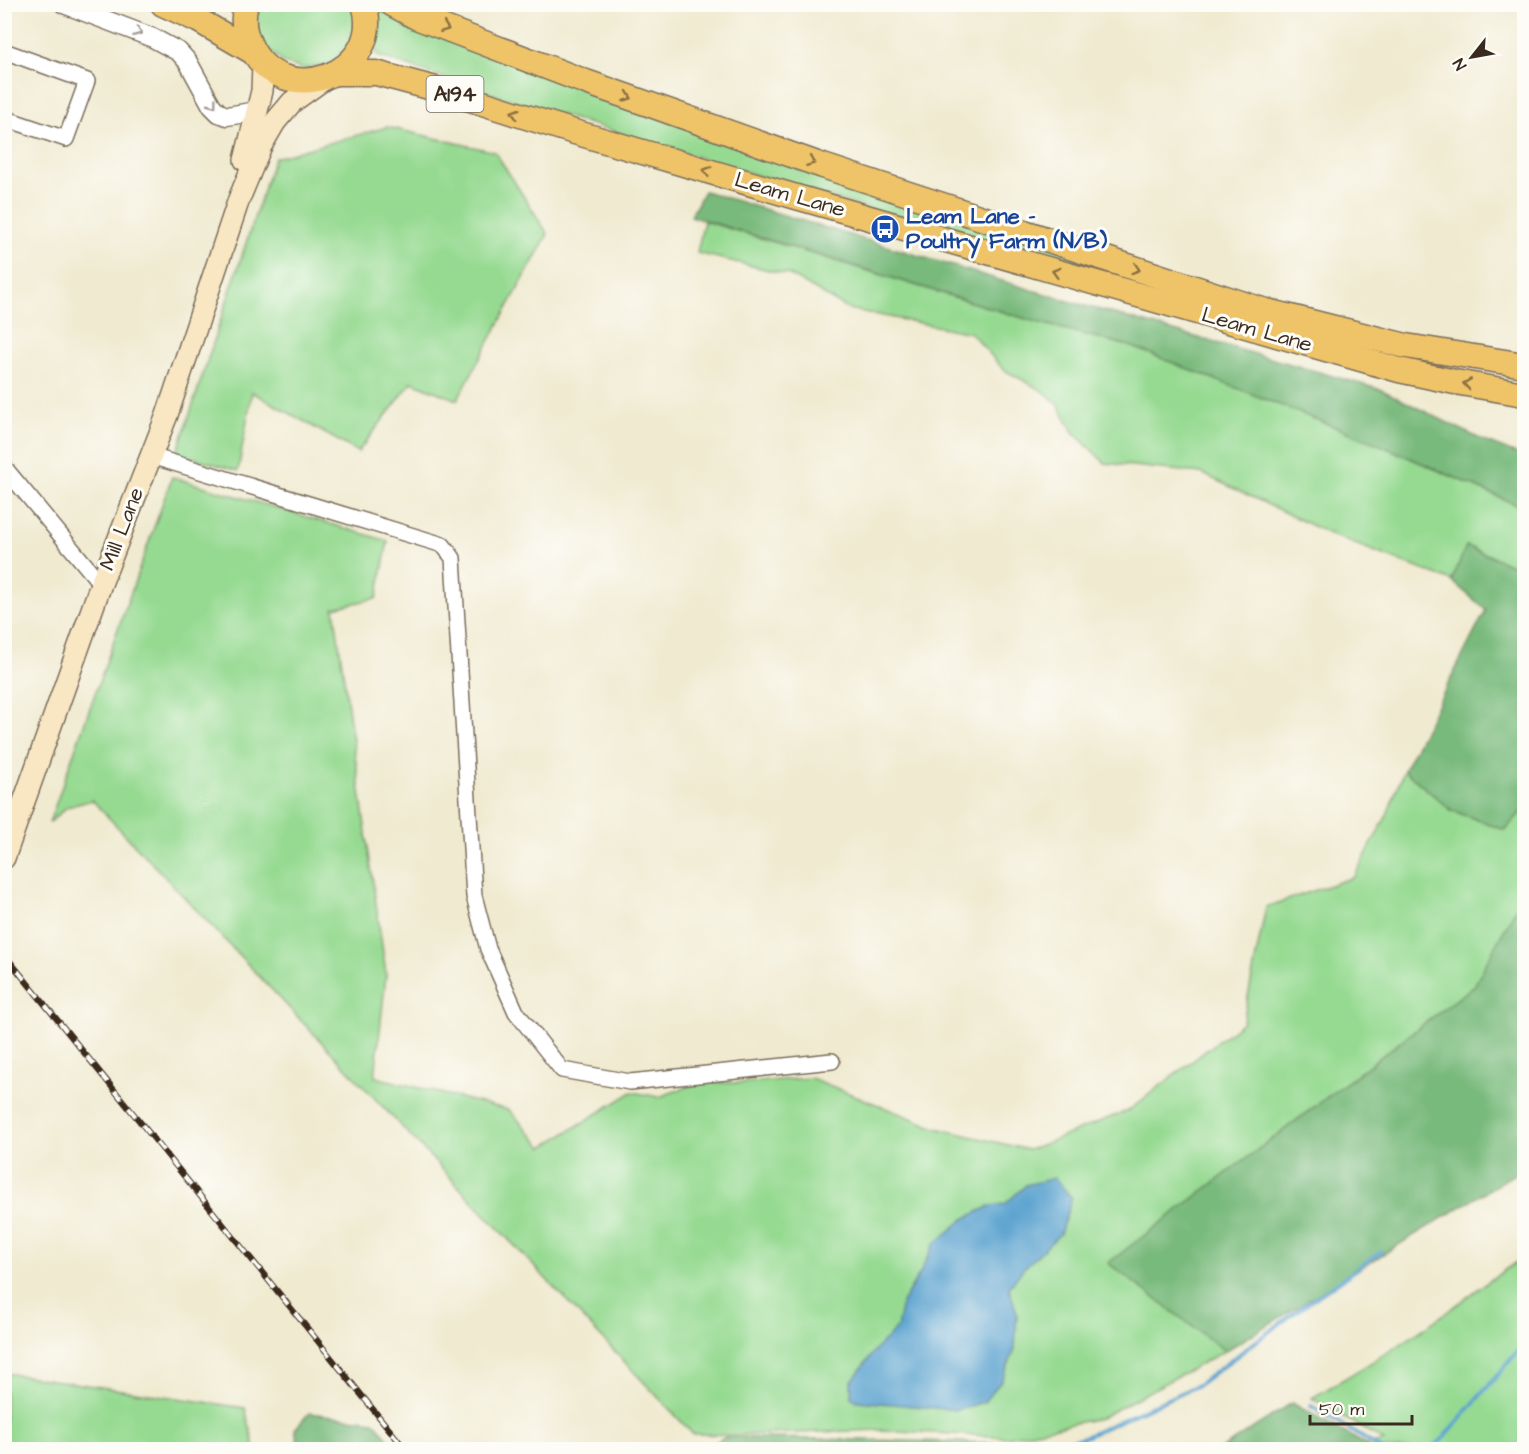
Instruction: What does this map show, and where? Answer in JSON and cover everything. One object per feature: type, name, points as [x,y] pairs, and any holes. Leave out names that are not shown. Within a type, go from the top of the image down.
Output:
[{"type":"highway","name":"Leam Lane","points":[[163,4],[198,20],[258,58],[274,73],[300,81],[331,75],[376,73],[452,93],[571,131],[793,196],[1399,370],[1524,394]]},
{"type":"highway","points":[[246,4],[244,24],[247,39],[258,58]]},
{"type":"highway","points":[[331,75],[352,60],[362,44],[367,21],[364,4]]},
{"type":"highway","name":"Leam Lane","points":[[392,4],[416,17],[586,82],[823,166],[1248,306],[1406,346],[1524,365]]},
{"type":"main road","name":"Mill Lane","points":[[239,199],[245,157],[264,81],[258,58]]},
{"type":"main road","name":"Mill Lane","points":[[4,858],[101,584],[167,415],[239,199],[261,146],[275,122],[292,102],[331,75]]},
{"type":"street","points":[[64,4],[153,38],[179,52],[188,62],[212,106],[219,113],[227,116],[257,111]]},
{"type":"street","points":[[4,51],[87,81],[66,139],[4,118]]},
{"type":"street","points":[[150,456],[444,545],[453,558],[474,896],[488,949],[516,1012],[562,1070],[630,1082],[832,1061]]},
{"type":"street","points":[[4,467],[101,584]]},
{"type":"green space","points":[[257,5],[352,5],[356,15],[353,44],[330,64],[303,69],[284,63],[267,48],[259,34],[255,23]]},
{"type":"green space","points":[[378,11],[390,13],[1240,312],[898,218],[502,97],[378,56],[375,51]]},
{"type":"green space","points":[[387,127],[495,152],[548,234],[457,400],[412,382],[358,452],[252,392],[238,471],[177,453],[274,158]]},
{"type":"green space","points":[[704,191],[1072,302],[1382,390],[1484,441],[1524,457],[1524,508],[1378,444],[1133,347],[1033,321],[691,216]]},
{"type":"green space","points":[[704,221],[1033,321],[1133,347],[1378,444],[1524,508],[1524,570],[1467,546],[1452,581],[1334,536],[1201,473],[1105,463],[1073,432],[1058,404],[1043,391],[1004,370],[971,333],[848,309],[790,275],[697,253]]},
{"type":"green space","points":[[172,477],[388,541],[377,598],[334,608],[386,974],[375,1077],[509,1110],[543,1147],[632,1092],[659,1097],[700,1082],[737,1083],[811,1078],[936,1128],[1029,1150],[1129,1110],[1243,1022],[1266,907],[1354,877],[1387,815],[1404,770],[1451,810],[1505,830],[1524,809],[1524,893],[1474,986],[1109,1263],[1225,1351],[1100,1418],[1007,1437],[881,1430],[737,1435],[693,1434],[92,800],[67,807],[49,823]]},
{"type":"green space","points":[[1466,546],[1524,570],[1524,809],[1505,830],[1451,810],[1404,770],[1486,610],[1452,581]]},
{"type":"green space","points":[[1524,893],[1524,1168],[1225,1351],[1108,1263],[1474,986]]},
{"type":"green space","points":[[1524,1257],[1524,1449],[1366,1449],[1366,1445],[1384,1441],[1312,1398],[1412,1337]]},
{"type":"green space","points":[[5,1373],[245,1408],[255,1449],[5,1449]]},
{"type":"green space","points":[[1292,1403],[1366,1445],[1366,1449],[1221,1449]]},
{"type":"green space","points":[[309,1413],[374,1421],[397,1449],[299,1449],[295,1429]]},
{"type":"green space","points":[[725,1437],[1006,1443],[1111,1449],[710,1449],[710,1445]]},
{"type":"water","points":[[1054,1178],[1072,1198],[1060,1234],[1023,1269],[1009,1288],[1017,1313],[1015,1349],[1002,1380],[984,1402],[957,1410],[857,1401],[851,1397],[851,1382],[876,1349],[897,1328],[902,1303],[934,1244],[964,1219],[990,1206],[1005,1204],[1026,1185]]},
{"type":"waterway","points":[[1038,1450],[1087,1436],[1198,1385],[1298,1310],[1381,1252]]},
{"type":"waterway","points":[[1428,1450],[1443,1439],[1524,1344]]},
{"type":"waterway","points":[[1311,1406],[1383,1450]]},
{"type":"waterway","points":[[941,1450],[979,1450]]},
{"type":"railway","points":[[4,954],[406,1450]]},
{"type":"place","name":"Leam Lane - Poultry Farm (N/B)","points":[[885,229]]}]
